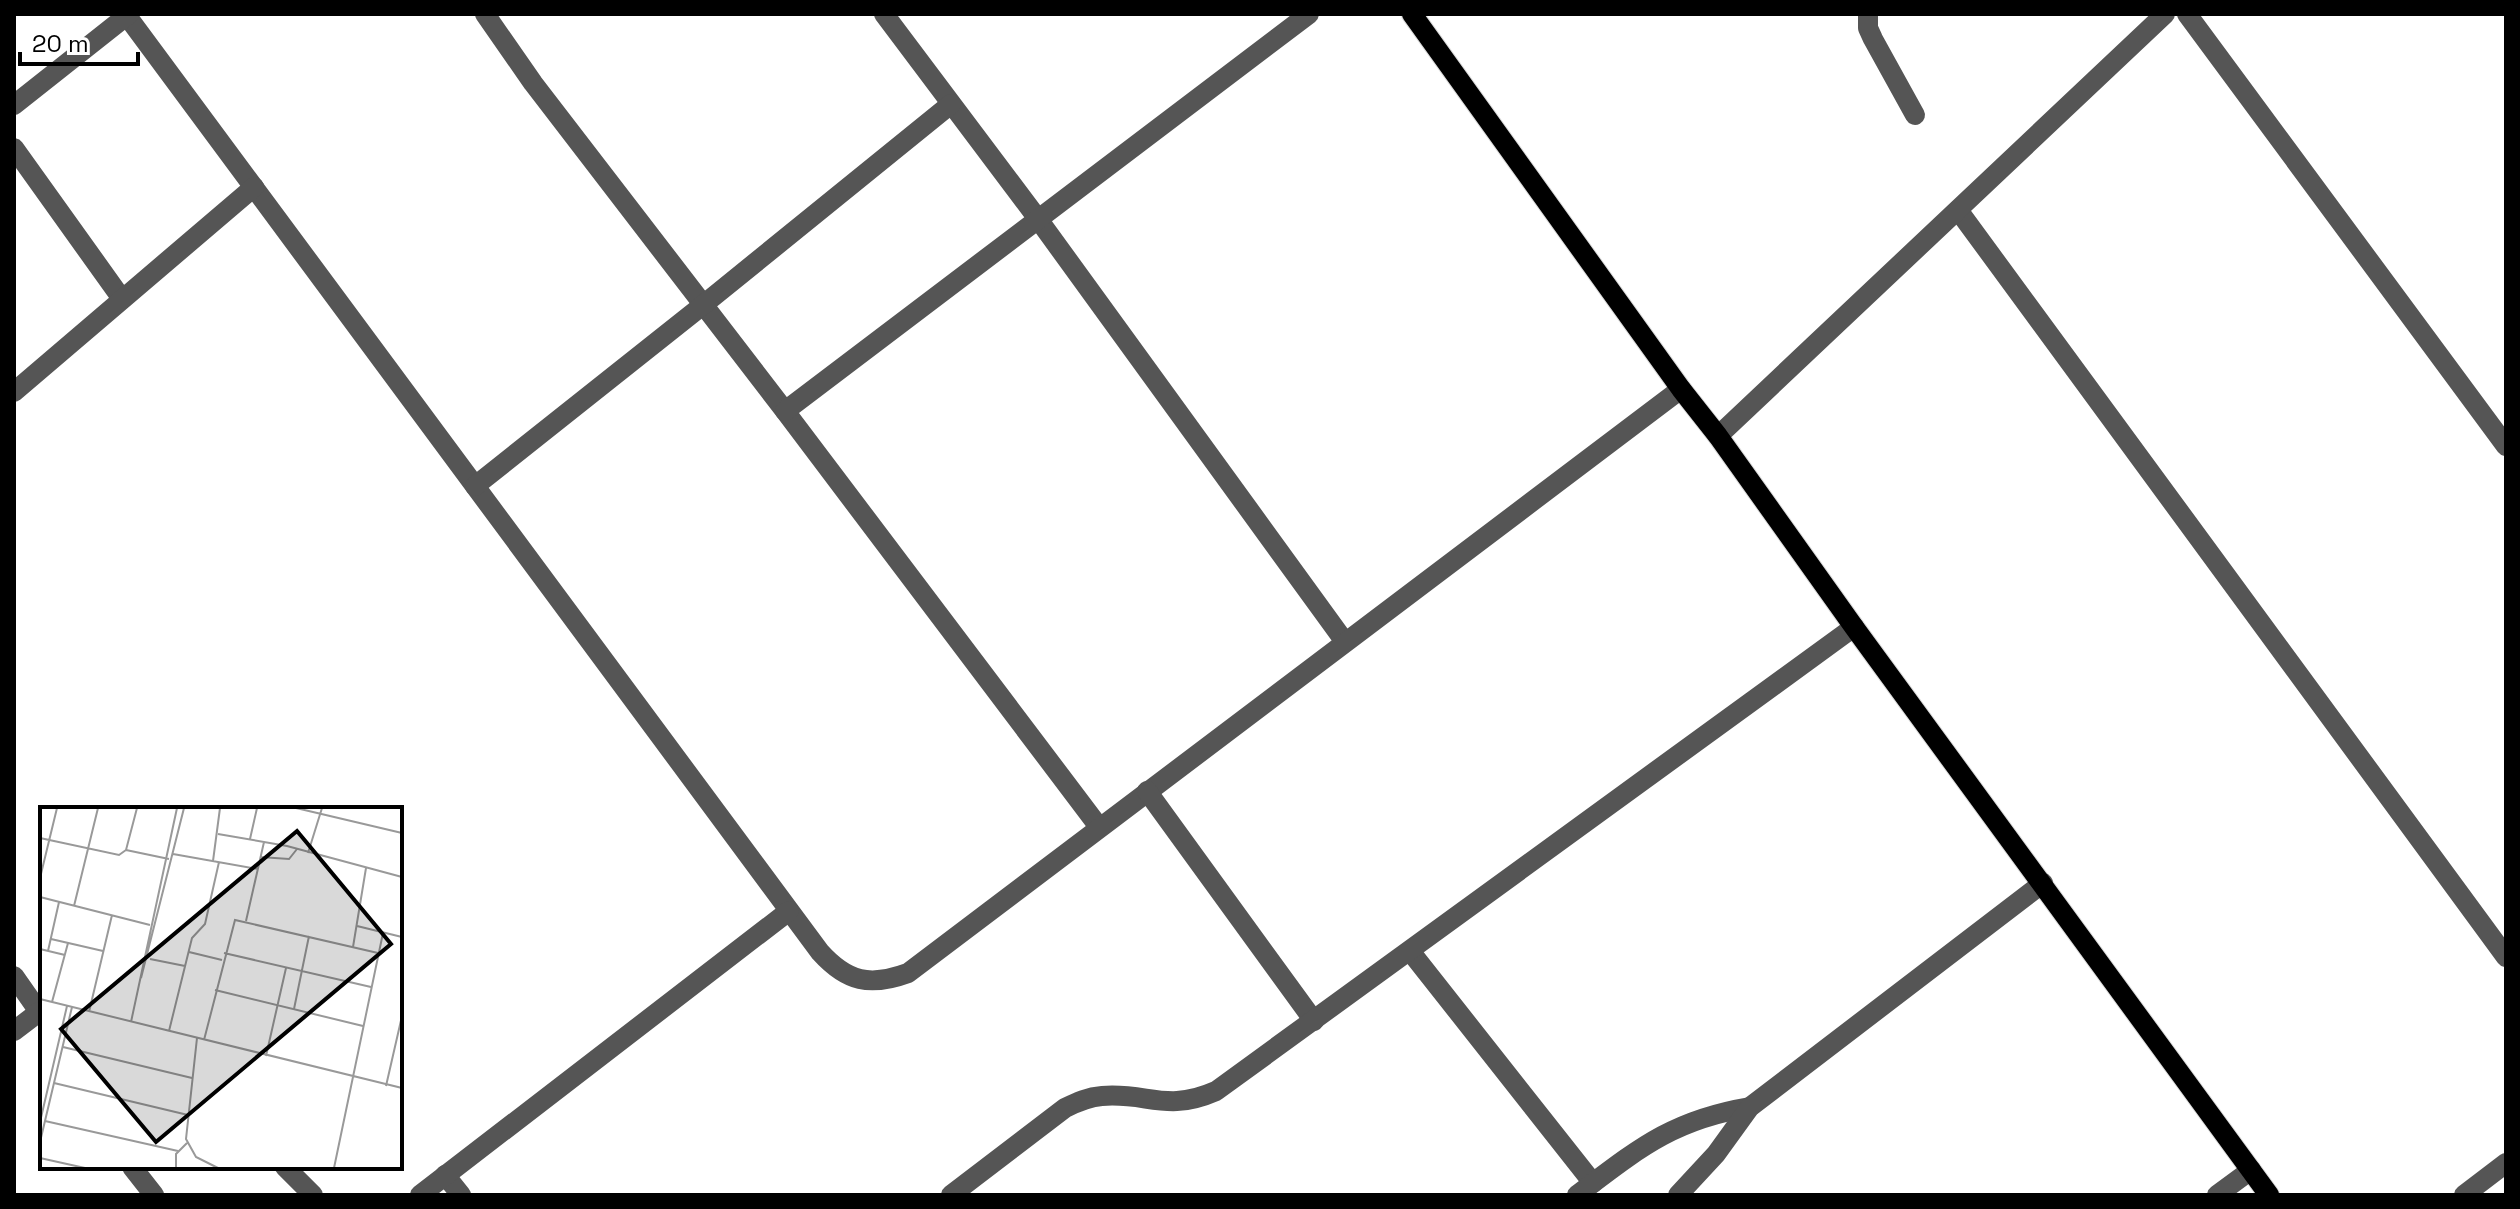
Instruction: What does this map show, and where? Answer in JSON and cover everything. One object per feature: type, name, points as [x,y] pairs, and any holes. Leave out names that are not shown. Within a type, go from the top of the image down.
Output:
[{"type":"main road","points":[[1412,14],[1681,389],[2269,1195]]},
{"type":"street","points":[[485,14],[533,83],[1099,827]]},
{"type":"street","points":[[884,14],[1038,219],[1345,642]]},
{"type":"street","points":[[785,411],[1309,14]]},
{"type":"street","points":[[1868,14],[1868,28],[1873,39],[1915,115]]},
{"type":"street","points":[[1718,436],[2165,14]]},
{"type":"street","points":[[2187,14],[2506,446]]},
{"type":"street","points":[[14,105],[128,15],[789,911],[833,967],[850,976],[870,981],[908,973],[1681,389]]},
{"type":"street","points":[[475,486],[951,104]]},
{"type":"street","points":[[14,148],[122,299]]},
{"type":"street","points":[[14,392],[254,187]]},
{"type":"street","points":[[1958,210],[2506,957]]},
{"type":"street","points":[[951,1195],[1065,1108],[1083,1100],[1103,1096],[1179,1103],[1216,1091],[1854,627]]},
{"type":"street","points":[[1147,791],[1314,1021]]},
{"type":"street","points":[[1678,1195],[1716,1154],[1750,1107],[2043,883]]},
{"type":"street","points":[[420,1195],[789,911]]},
{"type":"street","points":[[1410,951],[1585,1189],[1643,1145],[1668,1131],[1694,1119],[1750,1107]]},
{"type":"street","points":[[14,976],[40,1013]]},
{"type":"street","points":[[14,1031],[40,1015]]},
{"type":"street","points":[[2464,1195],[2506,1163]]},
{"type":"street","points":[[134,1169],[154,1195]]},
{"type":"street","points":[[287,1169],[313,1195]]},
{"type":"street","points":[[2217,1195],[2251,1170]]},
{"type":"street","points":[[445,1175],[461,1195]]}]
